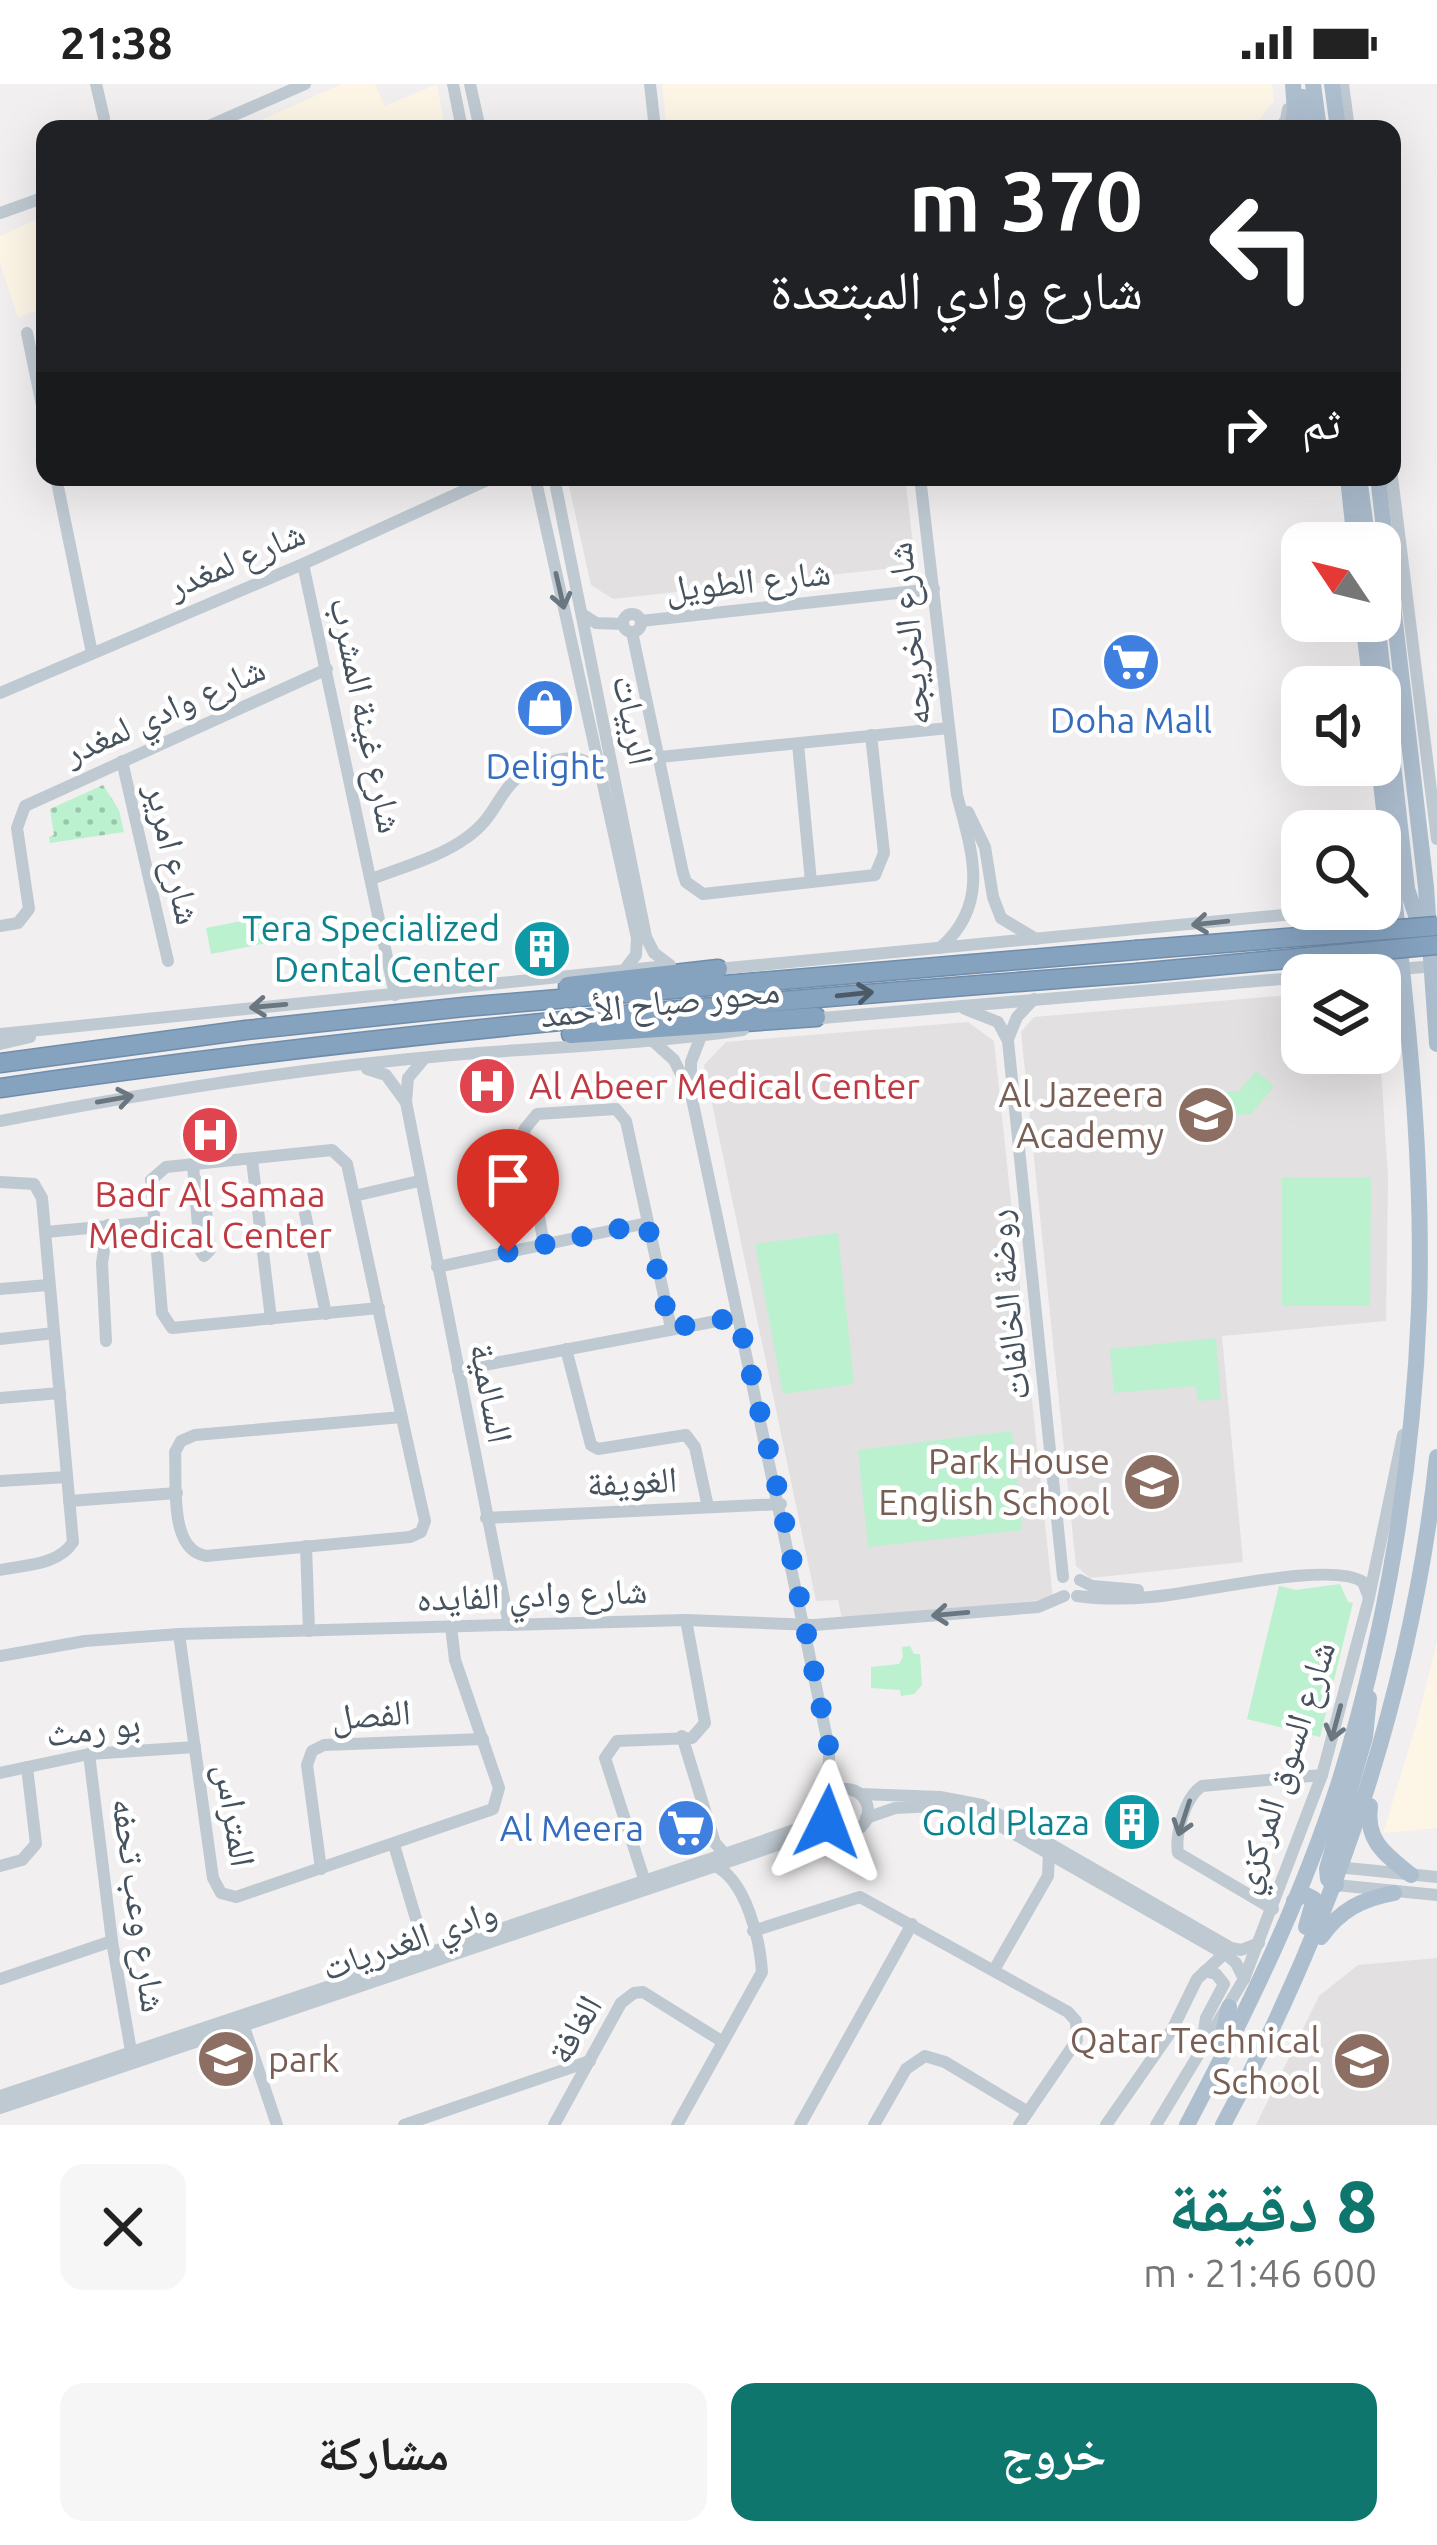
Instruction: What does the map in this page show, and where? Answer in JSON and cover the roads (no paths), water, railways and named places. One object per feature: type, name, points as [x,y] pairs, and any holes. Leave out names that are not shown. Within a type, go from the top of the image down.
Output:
[{"type":"highway","name":"محور صباح الأحمد","points":[[0,1063],[381,1016],[1136,950],[1435,938]]},
{"type":"highway","name":"محور صباح الأحمد","points":[[0,1088],[206,1059],[874,992],[1137,973],[1435,938]]},
{"type":"highway","points":[[381,1016],[414,1004],[718,969]]},
{"type":"highway","points":[[446,1034],[548,1036],[817,1017]]},
{"type":"main road","points":[[1289,120],[1295,111],[1294,84]]},
{"type":"main road","points":[[1294,84],[1304,120]]},
{"type":"main road","points":[[1313,84],[1318,120]]},
{"type":"main road","points":[[1332,84],[1337,120]]},
{"type":"main road","points":[[1349,486],[1353,522]]},
{"type":"main road","points":[[1360,486],[1365,522]]},
{"type":"main road","name":"شارع السوق المركزي","points":[[1222,2125],[1293,1984],[1365,1737],[1369,1670],[1412,1405],[1419,1232],[1403,968],[1415,784],[1379,486]]},
{"type":"main road","points":[[1380,642],[1410,903],[1435,938],[1437,1044]]},
{"type":"main road","points":[[1415,784],[1437,862]]},
{"type":"main road","points":[[1401,1022],[1408,1043]]},
{"type":"main road","name":"شارع السوق المركزي","points":[[1187,2125],[1253,1998],[1294,1901],[1329,1869],[1364,1802],[1420,1566],[1437,1457]]},
{"type":"main road","points":[[1387,1712],[1390,1736],[1370,1807],[1369,1828],[1382,1851],[1412,1875]]},
{"type":"main road","points":[[1293,1984],[1336,1918],[1355,1904],[1394,1893]]},
{"type":"main road","points":[[1256,2064],[1314,1907],[1314,1900],[1306,1894],[1294,1901]]},
{"type":"main road","points":[[1210,2080],[1229,2007]]},
{"type":"street","points":[[96,84],[104,118]]},
{"type":"street","points":[[223,120],[305,84]]},
{"type":"street","points":[[453,84],[460,120]]},
{"type":"street","points":[[470,84],[478,120]]},
{"type":"street","points":[[650,84],[655,120]]},
{"type":"street","points":[[1343,84],[1348,120]]},
{"type":"street","points":[[0,213],[36,200]]},
{"type":"street","points":[[27,333],[36,376]]},
{"type":"street","points":[[58,486],[92,653]]},
{"type":"street","name":"شارع لمغدر","points":[[0,693],[474,486]]},
{"type":"street","name":"الربيات","points":[[535,486],[637,938],[636,955],[626,969]]},
{"type":"street","name":"الربيات","points":[[556,486],[646,937],[654,952],[671,966]]},
{"type":"street","name":"شارع الخريجه","points":[[921,486],[956,783],[970,839],[972,890]]},
{"type":"street","points":[[1393,486],[1437,839]]},
{"type":"street","name":"شارع غينة المشرب","points":[[303,564],[395,994]]},
{"type":"street","name":"شارع الطويل","points":[[581,614],[596,623],[632,626],[934,589]]},
{"type":"street","points":[[632,626],[682,874],[694,890],[713,895],[868,878],[883,862],[872,735]]},
{"type":"street","name":"شارع وادي لمغدر","points":[[0,926],[23,920],[30,903],[16,828],[20,812],[32,802],[327,669]]},
{"type":"street","points":[[661,758],[949,728]]},
{"type":"street","points":[[591,734],[574,756],[597,767]]},
{"type":"street","points":[[798,744],[811,882]]},
{"type":"street","name":"شارع غينة المشرب","points":[[373,879],[465,840],[518,774],[574,756]]},
{"type":"street","name":"شارع امرير","points":[[122,761],[168,961]]},
{"type":"street","name":"شارع الخريجه","points":[[956,783],[985,847],[996,906]]},
{"type":"street","points":[[972,890],[982,913],[996,906],[1002,921],[1037,940]]},
{"type":"street","points":[[939,949],[966,922],[972,890]]},
{"type":"street","name":"محور صباح الأحمد","points":[[0,1033],[626,969],[704,965],[718,969],[1281,915]]},
{"type":"street","name":"محور صباح الأحمد","points":[[1403,968],[1434,966]]},
{"type":"street","name":"محور صباح الأحمد","points":[[0,1120],[185,1088],[357,1066],[701,1036],[817,1017],[1281,979]]},
{"type":"street","points":[[1008,1040],[1017,1017],[1034,1000]]},
{"type":"street","points":[[952,1006],[988,1015],[1008,1040]]},
{"type":"street","points":[[0,1044],[41,1030]]},
{"type":"street","points":[[701,1036],[692,1062],[692,1094],[829,1748],[827,1822],[837,1831],[852,1832],[866,1818],[895,1808],[960,1810],[993,1820],[1224,1954],[1236,1963],[1244,1979]]},
{"type":"street","name":"روضة الخالفات","points":[[1008,1040],[1070,1574]]},
{"type":"street","points":[[653,1041],[674,1060],[692,1094]]},
{"type":"street","points":[[406,1102],[408,1078],[423,1059]]},
{"type":"street","points":[[357,1066],[386,1076],[406,1102]]},
{"type":"street","name":"السالمية","points":[[406,1102],[509,1625]]},
{"type":"street","points":[[544,1245],[524,1130],[537,1114],[608,1108],[622,1114],[670,1328]]},
{"type":"street","points":[[379,1308],[178,1329],[167,1324],[153,1222],[150,1186],[154,1175],[166,1167],[336,1152],[347,1164],[379,1308],[424,1527],[416,1536],[197,1555],[181,1535],[177,1445],[195,1435],[401,1418]]},
{"type":"street","points":[[252,1160],[271,1319]]},
{"type":"street","points":[[193,1165],[202,1219]]},
{"type":"street","points":[[0,1182],[24,1181],[39,1190],[70,1548],[52,1559],[0,1570]]},
{"type":"street","points":[[354,1196],[419,1181]]},
{"type":"street","points":[[305,1213],[326,1314]]},
{"type":"street","points":[[46,1232],[153,1222]]},
{"type":"street","points":[[437,1267],[647,1223]]},
{"type":"street","points":[[106,1341],[101,1263],[108,1225]]},
{"type":"street","points":[[0,1289],[48,1285]]},
{"type":"street","points":[[458,1370],[738,1317]]},
{"type":"street","points":[[0,1339],[54,1333]]},
{"type":"street","points":[[566,1348],[591,1445],[598,1449],[686,1436],[695,1447],[708,1507]]},
{"type":"street","points":[[0,1398],[60,1393]]},
{"type":"street","name":"شارع السوق المركزي","points":[[1156,2125],[1244,1979],[1322,1775],[1368,1602],[1412,1405]]},
{"type":"street","points":[[0,1481],[67,1478]]},
{"type":"street","points":[[69,1502],[178,1492]]},
{"type":"street","name":"الغويفة","points":[[486,1518],[781,1504]]},
{"type":"street","points":[[307,1546],[309,1631]]},
{"type":"street","points":[[1070,1574],[1092,1586],[1142,1590],[1289,1569],[1351,1568],[1368,1563],[1380,1546]]},
{"type":"street","points":[[1070,1574],[1071,1596]]},
{"type":"street","points":[[1070,1574],[1059,1588],[1071,1596]]},
{"type":"street","name":"شارع وادي الفايده","points":[[0,1656],[85,1641],[179,1634],[686,1619],[814,1625],[1038,1607],[1071,1596],[1150,1597],[1282,1577],[1348,1574],[1363,1582],[1368,1602]]},
{"type":"street","points":[[647,1886],[605,1758],[611,1745],[624,1738],[692,1738],[705,1723],[686,1619]]},
{"type":"street","name":"المتراس","points":[[179,1634],[213,1878],[220,1893],[236,1897],[493,1809],[499,1788],[454,1660],[451,1626]]},
{"type":"street","points":[[677,2125],[762,1972],[753,1931],[736,1884],[720,1860],[682,1736]]},
{"type":"street","name":"الفصل","points":[[321,1869],[307,1765],[312,1751],[324,1744],[483,1738]]},
{"type":"street","name":"بو رمث","points":[[0,1773],[88,1754],[195,1748]]},
{"type":"street","points":[[829,1748],[867,1805],[866,1818]]},
{"type":"street","name":"شارع وعب تحفه","points":[[88,1754],[133,2059]]},
{"type":"street","points":[[0,1866],[22,1860],[36,1844],[27,1767]]},
{"type":"street","points":[[1273,1909],[1178,1852],[1177,1840],[1191,1796],[1202,1786],[1322,1775]]},
{"type":"street","points":[[826,1803],[854,1791],[982,1805],[1232,1948],[1260,1943]]},
{"type":"street","name":"وادي الغدريات","points":[[0,2108],[720,1860],[802,1826],[826,1803]]},
{"type":"street","name":"وادي الغدريات","points":[[720,1860],[817,1832],[837,1831]]},
{"type":"street","points":[[394,1846],[428,1959]]},
{"type":"street","points":[[994,1970],[1048,1876],[1048,1851]]},
{"type":"street","points":[[736,1884],[742,1857]]},
{"type":"street","points":[[1048,1876],[1071,1864]]},
{"type":"street","points":[[1329,1869],[1437,1877]]},
{"type":"street","points":[[1329,1869],[1394,1893],[1437,1895]]},
{"type":"street","points":[[753,1931],[860,1897],[1068,2012],[1079,2030],[1072,2050],[1019,2125]]},
{"type":"street","points":[[800,2125],[912,1924]]},
{"type":"street","points":[[0,1979],[112,1941]]},
{"type":"street","points":[[1106,2125],[1172,2030],[1205,1971],[1224,1954]]},
{"type":"street","points":[[1202,2044],[1206,2018],[1224,1984],[1216,1974],[1205,1971]]},
{"type":"street","name":"الغافة","points":[[554,2125],[621,2003],[634,1993],[643,1992],[723,2042]]},
{"type":"street","points":[[243,2022],[278,2125]]},
{"type":"street","points":[[874,2125],[906,2069],[925,2056],[945,2062],[1028,2112]]},
{"type":"street","name":"وادي الغدريات","points":[[0,2096],[133,2059]]},
{"type":"street","points":[[404,2125],[590,2060]]},
{"type":"street","points":[[1122,2102],[1121,2112],[1128,2123]]},
{"type":"place","name":"Doha Mall","points":[[1131,662]]},
{"type":"place","name":"Delight","points":[[545,708]]},
{"type":"place","name":"Tera Specialized Dental Center","points":[[542,949]]},
{"type":"place","name":"Al Abeer Medical Center","points":[[487,1086]]},
{"type":"place","name":"Al Jazeera Academy","points":[[1206,1115]]},
{"type":"place","name":"Badr Al Samaa Medical Center","points":[[210,1135]]},
{"type":"place","name":"Park House English School","points":[[1152,1482]]},
{"type":"place","name":"Gold Plaza","points":[[1132,1822]]},
{"type":"place","name":"Al Meera","points":[[686,1828]]},
{"type":"place","name":"park","points":[[226,2059]]},
{"type":"place","name":"Qatar Technical School","points":[[1362,2061]]}]
